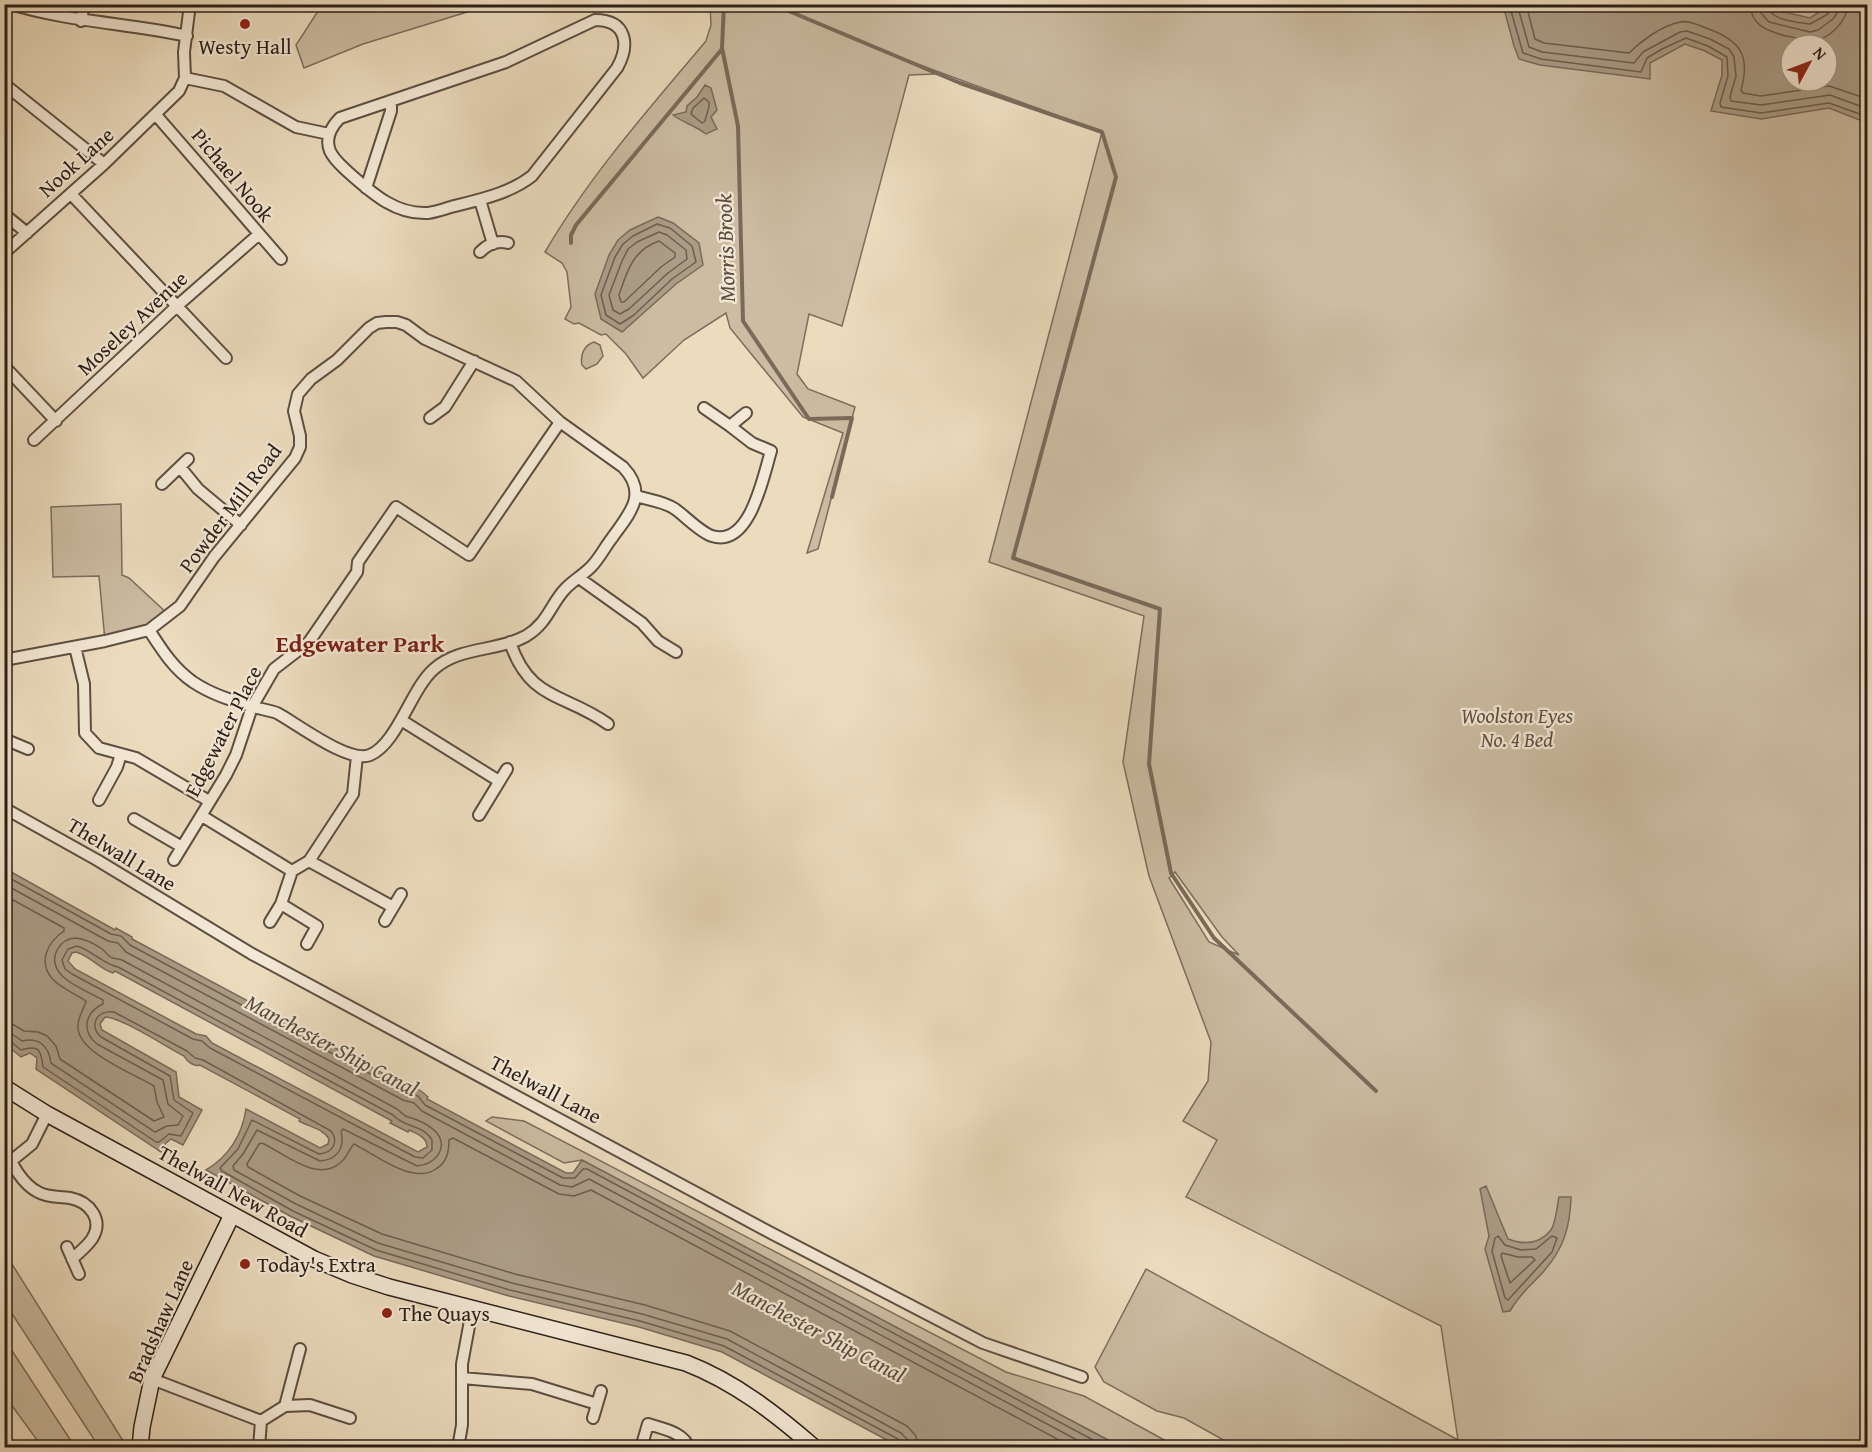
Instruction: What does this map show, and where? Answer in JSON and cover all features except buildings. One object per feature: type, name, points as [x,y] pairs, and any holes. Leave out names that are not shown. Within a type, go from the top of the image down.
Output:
[{"type":"main road","name":"Thelwall New Road","points":[[4,1087],[47,1114],[314,1259],[389,1287],[686,1364],[708,1372],[745,1393],[783,1420],[815,1448]]},
{"type":"main road","name":"Bradshaw Lane","points":[[140,1448],[152,1379],[232,1215]]},
{"type":"street","points":[[11,4],[81,21],[158,29],[187,36]]},
{"type":"street","points":[[81,21],[84,4]]},
{"type":"street","points":[[190,4],[184,52],[185,78],[224,86],[296,127],[329,134]]},
{"type":"street","points":[[595,20],[606,20],[620,30],[624,37],[626,49],[617,68],[532,176],[514,188],[480,200],[428,213],[402,209],[380,200],[336,160],[328,144],[333,125],[340,118],[391,101],[506,62],[595,20]]},
{"type":"street","name":"Nook Lane","points":[[4,253],[105,164],[173,99],[185,78]]},
{"type":"street","points":[[4,84],[105,164]]},
{"type":"street","points":[[366,188],[391,111],[391,101]]},
{"type":"street","name":"Pichael Nook","points":[[156,115],[281,259]]},
{"type":"street","points":[[71,194],[226,358]]},
{"type":"street","points":[[480,200],[493,244]]},
{"type":"street","points":[[4,214],[27,233]]},
{"type":"street","name":"Moseley Avenue","points":[[34,440],[177,306],[258,235]]},
{"type":"street","points":[[480,252],[486,246],[501,241],[507,243]]},
{"type":"street","name":"Powder Mill Road","points":[[4,660],[149,630],[180,606],[214,557],[295,458],[300,447],[300,436],[294,411],[298,394],[310,379],[337,360],[377,323],[397,322],[406,325],[425,339],[516,381],[560,422],[623,467],[633,480],[636,496]]},
{"type":"street","points":[[430,418],[446,407],[474,361]]},
{"type":"street","points":[[4,366],[56,421]]},
{"type":"street","points":[[149,630],[172,665],[216,696],[275,713],[312,736],[357,756],[369,756],[382,747],[401,720],[426,676],[443,662],[464,652],[510,642],[537,628],[547,618],[565,589],[593,566],[630,511],[636,496],[664,503],[711,536],[728,537],[741,528],[750,516],[771,451],[752,443],[704,408]]},
{"type":"street","points":[[730,426],[746,413]]},
{"type":"street","name":"Edgewater Place","points":[[174,860],[236,755],[252,707],[274,669],[309,642],[357,572],[358,562],[396,507],[469,555],[560,422]]},
{"type":"street","points":[[162,484],[188,459]]},
{"type":"street","points":[[180,467],[198,489],[242,525]]},
{"type":"street","points":[[579,578],[642,623],[658,641],[676,652]]},
{"type":"street","points":[[510,642],[514,655],[526,676],[543,691],[595,715],[608,724]]},
{"type":"street","points":[[75,646],[84,684],[85,733],[99,747],[136,758],[209,801]]},
{"type":"street","points":[[401,720],[500,781]]},
{"type":"street","points":[[4,739],[28,749]]},
{"type":"street","points":[[99,800],[117,767],[121,754]]},
{"type":"street","points":[[270,922],[281,904],[292,871],[309,861],[353,794],[357,756]]},
{"type":"street","points":[[479,815],[507,769]]},
{"type":"street","name":"Thelwall Lane","points":[[4,808],[97,860],[252,954],[771,1233],[983,1343],[1083,1377]]},
{"type":"street","points":[[202,816],[292,871]]},
{"type":"street","points":[[134,819],[182,847]]},
{"type":"street","points":[[309,861],[393,907]]},
{"type":"street","points":[[385,921],[401,894]]},
{"type":"street","points":[[281,904],[317,926],[307,944]]},
{"type":"street","points":[[11,1161],[32,1144],[47,1114]]},
{"type":"street","points":[[4,1148],[30,1186],[39,1193],[71,1198],[83,1202],[92,1209],[97,1220],[96,1230],[92,1240],[72,1259]]},
{"type":"street","points":[[67,1247],[79,1274]]},
{"type":"street","points":[[458,1448],[462,1425],[464,1346],[472,1310]]},
{"type":"street","points":[[285,1406],[300,1349]]},
{"type":"street","points":[[462,1378],[532,1384],[597,1404]]},
{"type":"street","points":[[152,1379],[261,1421]]},
{"type":"street","points":[[593,1418],[601,1391]]},
{"type":"street","points":[[261,1421],[285,1406],[310,1405],[350,1418]]},
{"type":"street","points":[[259,1448],[261,1421]]},
{"type":"street","points":[[641,1448],[648,1424],[681,1436],[688,1443],[689,1448]]},
{"type":"green space","points":[[322,5],[490,5],[363,44],[304,68],[296,45]]},
{"type":"green space","name":"Woolston Eyes No. 4 Bed","points":[[710,5],[1867,5],[1867,1447],[1236,1447],[1184,1418],[1157,1411],[1104,1382],[1095,1367],[1146,1269],[1458,1440],[1441,1326],[1186,1197],[1217,1140],[1183,1121],[1208,1081],[1211,1042],[1149,876],[1123,762],[1144,616],[989,562],[1102,132],[901,58],[935,74],[909,75],[842,326],[809,314],[797,374],[808,389],[855,407],[818,549],[807,553],[843,433],[803,417],[730,328],[726,313],[684,340],[643,378],[626,354],[606,334],[601,335],[579,323],[574,324],[565,319],[571,307],[567,272],[562,263],[545,252],[601,169],[706,41],[711,25]],"holes":[[[1175,872],[1222,937],[1239,955],[1209,942],[1169,878]]]},
{"type":"green space","points":[[594,342],[600,345],[603,356],[597,364],[586,369],[582,365],[582,354],[588,345]]},
{"type":"green space","points":[[121,504],[122,575],[129,578],[169,615],[105,641],[99,576],[53,577],[51,507]]},
{"type":"green space","points":[[492,1117],[524,1121],[1006,1372],[1084,1396],[1177,1447],[1121,1447],[582,1160],[564,1163],[486,1121]]},
{"type":"green space","points":[[5,1253],[127,1447],[99,1447],[5,1303]]},
{"type":"green space","points":[[4,1340],[75,1447],[42,1447],[5,1396]]},
{"type":"water","points":[[1771,4],[1776,10],[1810,18],[1824,9],[1825,5],[1867,5],[1867,123],[1829,108],[1761,119],[1711,111],[1722,75],[1722,60],[1685,44],[1650,63],[1650,79],[1540,65],[1519,59],[1503,5]]},
{"type":"water","points":[[705,85],[711,88],[717,110],[711,117],[717,129],[706,134],[673,115],[686,112],[687,106]]},
{"type":"water","points":[[658,217],[673,223],[699,243],[703,265],[676,284],[622,332],[601,319],[595,294],[609,255],[618,240],[630,230]]},
{"type":"water","name":"Manchester Ship Canal","points":[[4,868],[410,1088],[419,1090],[428,1097],[427,1099],[566,1173],[573,1173],[582,1160],[1121,1447],[900,1447],[722,1352],[639,1327],[509,1296],[374,1256],[290,1216],[206,1170],[233,1144],[241,1128],[246,1109],[320,1148],[328,1144],[329,1139],[326,1135],[200,1065],[191,1064],[184,1056],[122,1022],[105,1017],[100,1024],[102,1030],[176,1072],[179,1097],[202,1110],[183,1145],[171,1139],[161,1152],[36,1069],[37,1058],[30,1053],[21,1057],[5,1044]],"holes":[[[76,952],[392,1121],[390,1123],[418,1134],[423,1138],[427,1147],[418,1152],[212,1043],[206,1036],[196,1034],[75,969],[68,961],[72,953]]]},
{"type":"water","points":[[1486,1186],[1508,1239],[1520,1242],[1536,1241],[1546,1235],[1554,1223],[1559,1197],[1571,1197],[1565,1237],[1557,1254],[1510,1311],[1503,1312],[1485,1249],[1489,1236],[1480,1189]]},
{"type":"waterway","name":"Morris Brook","points":[[724,4],[722,48],[738,126],[743,321],[809,419],[852,418],[832,497]]},
{"type":"waterway","points":[[772,4],[960,83],[1102,132],[1116,177],[1013,558],[1160,609],[1149,764],[1171,873],[1214,938],[1376,1091]]},
{"type":"waterway","points":[[571,243],[571,235],[576,225],[722,49]]},
{"type":"place","name":"Westy Hall","points":[[245,24]]},
{"type":"place","name":"Today's Extra","points":[[245,1264]]},
{"type":"place","name":"The Quays","points":[[387,1313]]},
{"type":"district","name":"Edgewater Park","points":[[360,643]]}]
